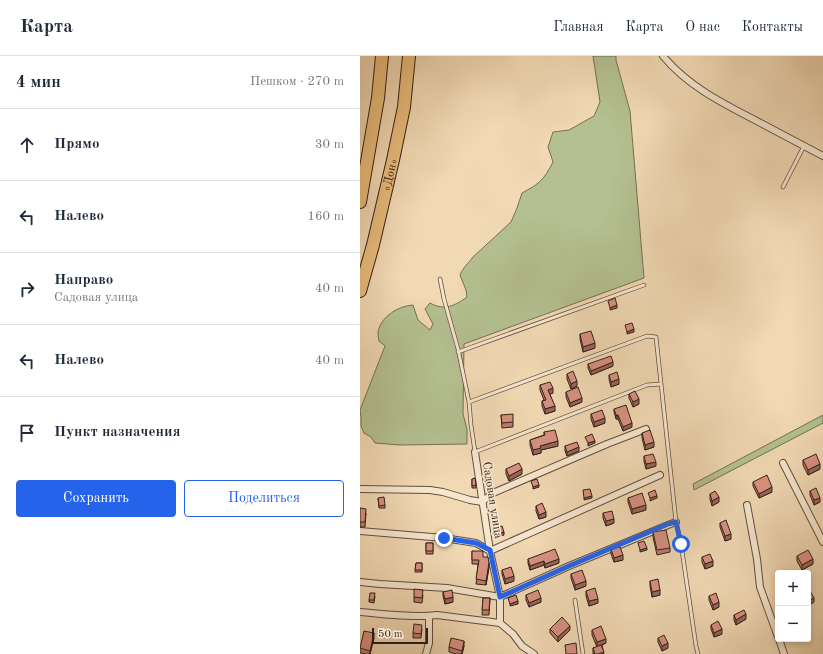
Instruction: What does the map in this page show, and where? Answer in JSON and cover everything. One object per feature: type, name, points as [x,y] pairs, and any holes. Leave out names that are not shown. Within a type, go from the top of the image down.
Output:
[{"type":"highway","name":"«Дон»","points":[[360,202],[378,98],[382,56]]},
{"type":"highway","name":"«Дон»","points":[[360,291],[373,245],[393,160],[404,107],[409,56]]},
{"type":"street","points":[[663,56],[669,64],[715,99],[823,156]]},
{"type":"street","points":[[360,489],[430,490],[482,502],[493,493],[646,429]]},
{"type":"street","name":"Садовая улица","points":[[475,452],[490,550],[500,597],[500,623]]},
{"type":"street","points":[[784,463],[823,542]]},
{"type":"street","points":[[360,531],[444,538],[476,543],[490,550],[660,476]]},
{"type":"street","points":[[747,505],[757,559],[760,587],[775,630]]},
{"type":"street","points":[[360,582],[447,588],[500,597],[569,566],[676,522]]},
{"type":"street","points":[[360,612],[396,615],[437,615],[500,623],[513,634],[522,646],[534,654]]},
{"type":"street","points":[[426,654],[429,643],[429,616]]},
{"type":"street","points":[[780,642],[784,654]]},
{"type":"lane","points":[[783,187],[804,146]]},
{"type":"lane","points":[[440,279],[469,402],[475,452],[647,385],[661,384]]},
{"type":"lane","points":[[458,352],[644,285]]},
{"type":"lane","points":[[469,402],[647,336],[656,337],[676,522],[681,544],[698,654]]},
{"type":"lane","points":[[575,600],[583,654]]},
{"type":"green space","points":[[593,56],[616,56],[630,111],[644,278],[464,344],[463,414],[467,429],[467,444],[400,445],[375,443],[371,437],[364,433],[361,426],[360,410],[385,346],[379,341],[378,337],[380,326],[391,313],[402,307],[413,305],[418,320],[430,330],[433,324],[425,309],[430,303],[440,307],[445,307],[454,305],[467,297],[460,275],[473,257],[511,222],[522,193],[537,184],[547,173],[553,162],[548,147],[553,132],[569,130],[594,116],[600,102]]},
{"type":"green space","points":[[823,415],[823,423],[694,490],[693,484]]},
{"type":"building","points":[[615,298],[617,305],[610,308],[608,301]]},
{"type":"building","points":[[632,323],[634,329],[627,332],[625,325]]},
{"type":"building","points":[[591,331],[595,343],[583,347],[580,334]]},
{"type":"building","points":[[611,356],[613,362],[591,371],[588,364]]},
{"type":"building","points":[[573,371],[577,381],[571,384],[567,374]]},
{"type":"building","points":[[617,372],[619,379],[611,382],[609,375]]},
{"type":"building","points":[[550,382],[553,388],[548,390],[555,406],[545,409],[542,401],[546,400],[540,385]]},
{"type":"building","points":[[578,387],[582,398],[570,403],[566,392]]},
{"type":"building","points":[[635,391],[639,399],[633,402],[629,394]]},
{"type":"building","points":[[626,405],[632,423],[623,427],[614,409]]},
{"type":"building","points":[[602,410],[605,418],[594,422],[591,414]]},
{"type":"building","points":[[513,414],[513,422],[502,423],[501,415]]},
{"type":"building","points":[[555,430],[558,441],[540,446],[541,448],[533,450],[530,440],[545,435],[544,432]]},
{"type":"building","points":[[650,430],[654,442],[645,445],[642,433]]},
{"type":"building","points":[[592,434],[595,441],[588,443],[585,437]]},
{"type":"building","points":[[577,442],[579,447],[567,452],[565,446]]},
{"type":"building","points":[[653,454],[656,462],[646,464],[644,456]]},
{"type":"building","points":[[816,454],[820,464],[808,470],[803,460]]},
{"type":"building","points":[[519,463],[522,469],[509,476],[506,469]]},
{"type":"building","points":[[767,475],[772,487],[759,494],[753,482]]},
{"type":"building","points":[[475,478],[476,485],[472,486],[472,479]]},
{"type":"building","points":[[537,479],[539,485],[533,487],[531,481]]},
{"type":"building","points":[[816,488],[820,498],[814,500],[810,491]]},
{"type":"building","points":[[590,489],[592,496],[584,498],[583,490]]},
{"type":"building","points":[[655,490],[657,496],[650,498],[648,493]]},
{"type":"building","points":[[715,491],[719,497],[712,501],[710,494]]},
{"type":"building","points":[[642,493],[646,505],[632,509],[628,498]]},
{"type":"building","points":[[384,497],[385,505],[379,506],[378,498]]},
{"type":"building","points":[[542,503],[546,512],[539,515],[536,506]]},
{"type":"building","points":[[360,508],[366,509],[365,522],[360,522]]},
{"type":"building","points":[[612,511],[614,519],[606,521],[603,513]]},
{"type":"building","points":[[726,520],[731,534],[725,536],[720,523]]},
{"type":"building","points":[[502,526],[504,532],[497,535],[495,528]]},
{"type":"building","points":[[666,530],[670,548],[657,550],[653,532]]},
{"type":"building","points":[[644,541],[647,548],[640,550],[638,543]]},
{"type":"building","points":[[426,543],[433,543],[433,551],[426,551]]},
{"type":"building","points":[[620,547],[623,555],[614,558],[611,549]]},
{"type":"building","points":[[555,549],[559,559],[545,564],[544,561],[530,566],[528,559]]},
{"type":"building","points":[[808,550],[813,559],[802,565],[797,556]]},
{"type":"building","points":[[472,551],[483,551],[483,557],[488,557],[489,563],[486,581],[476,579],[479,560],[472,560]]},
{"type":"building","points":[[710,554],[713,561],[705,564],[702,557]]},
{"type":"building","points":[[416,563],[422,563],[422,570],[415,570]]},
{"type":"building","points":[[511,567],[514,576],[505,579],[502,570]]},
{"type":"building","points":[[582,570],[586,581],[575,585],[571,574]]},
{"type":"building","points":[[658,579],[660,590],[652,592],[650,581]]},
{"type":"building","points":[[595,588],[598,599],[589,601],[586,591]]},
{"type":"building","points":[[414,589],[423,590],[422,598],[414,597]]},
{"type":"building","points":[[452,590],[453,597],[445,599],[443,592]]},
{"type":"building","points":[[538,590],[541,598],[529,603],[526,595]]},
{"type":"building","points":[[370,593],[375,593],[374,600],[369,600]]},
{"type":"building","points":[[716,593],[719,602],[713,605],[709,596]]},
{"type":"building","points":[[811,593],[814,598],[811,600]]},
{"type":"building","points":[[516,595],[518,601],[510,604],[508,598]]},
{"type":"building","points":[[483,598],[490,598],[489,610],[482,610]]},
{"type":"building","points":[[744,610],[746,614],[736,620],[734,615]]},
{"type":"building","points":[[562,617],[570,626],[558,637],[550,629]]},
{"type":"building","points":[[718,621],[722,629],[714,633],[711,625]]},
{"type":"building","points":[[414,624],[422,625],[421,634],[413,633]]},
{"type":"building","points":[[601,626],[606,639],[597,642],[592,630]]},
{"type":"building","points":[[364,631],[374,633],[370,651],[360,648]]},
{"type":"building","points":[[664,635],[668,643],[662,646],[658,638]]},
{"type":"building","points":[[451,638],[464,641],[462,651],[449,647]]},
{"type":"building","points":[[576,643],[577,654],[566,654],[565,645]]},
{"type":"building","points":[[601,645],[604,652],[595,654],[593,648]]},
{"type":"route","points":[[444,538],[476,543],[490,550],[500,597],[668,524],[676,522],[681,544]]}]
